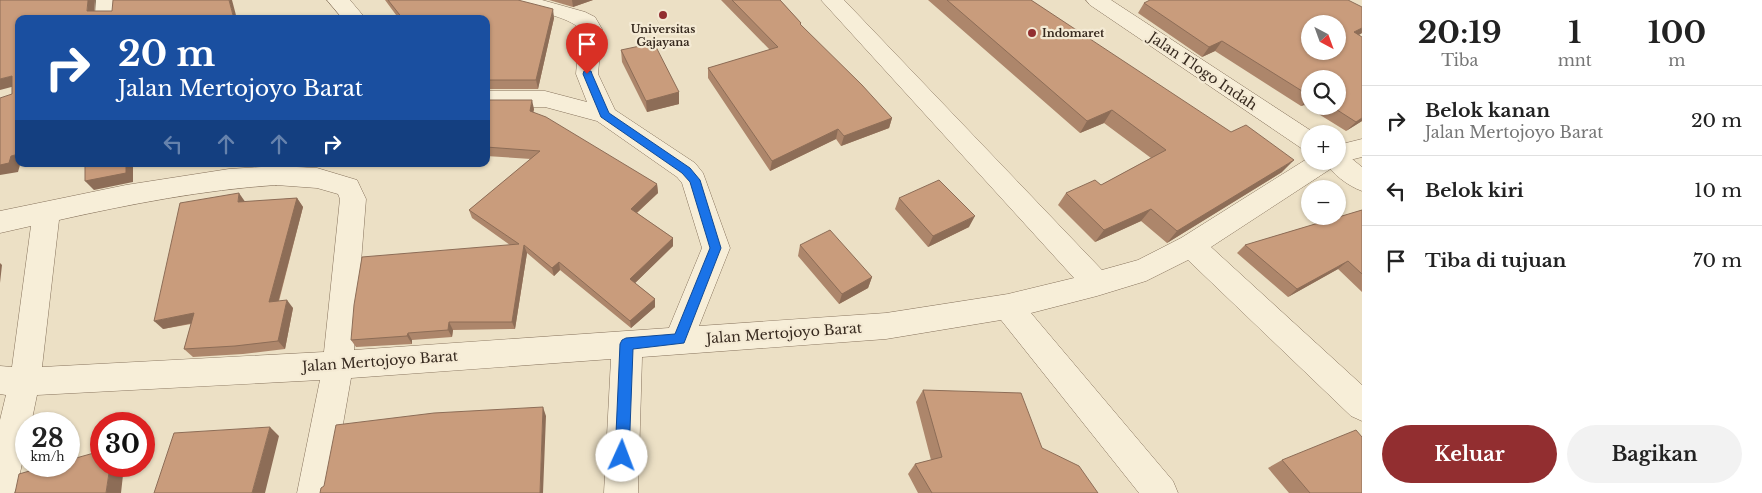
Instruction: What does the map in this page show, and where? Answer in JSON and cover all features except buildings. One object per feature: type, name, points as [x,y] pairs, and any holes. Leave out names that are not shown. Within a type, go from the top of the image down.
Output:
[{"type":"street","points":[[106,0],[106,15]]},
{"type":"street","points":[[338,0],[351,15]]},
{"type":"street","points":[[519,0],[577,17],[587,22],[590,29],[587,74],[605,115]]},
{"type":"street","points":[[832,0],[1097,284]]},
{"type":"street","name":"Jalan Tlogo Indah","points":[[1097,0],[1301,136]]},
{"type":"street","points":[[545,99],[587,74]]},
{"type":"street","points":[[490,99],[545,99],[605,115],[686,170],[694,180],[716,248],[679,339]]},
{"type":"street","points":[[1346,152],[1362,148]]},
{"type":"street","points":[[1346,169],[1362,182]]},
{"type":"street","name":"Jalan Mertojoyo Barat","points":[[13,381],[338,365],[679,339],[886,326],[1008,306],[1097,284],[1146,269],[1191,246],[1309,170]]},
{"type":"street","points":[[0,222],[149,192],[224,180],[288,176],[322,178],[348,187],[352,199],[338,365],[314,493]]},
{"type":"street","points":[[0,487],[13,381],[46,213]]},
{"type":"street","points":[[1191,246],[1362,406]]},
{"type":"street","points":[[1008,306],[1161,493]]},
{"type":"street","points":[[621,493],[626,344]]},
{"type":"place","name":"Universitas Gajayana","points":[[663,15]]},
{"type":"place","name":"Indomaret","points":[[1032,33]]},
{"type":"route","points":[[587,74],[605,115],[686,170],[694,180],[716,248],[679,339],[626,344],[622,456]]}]
